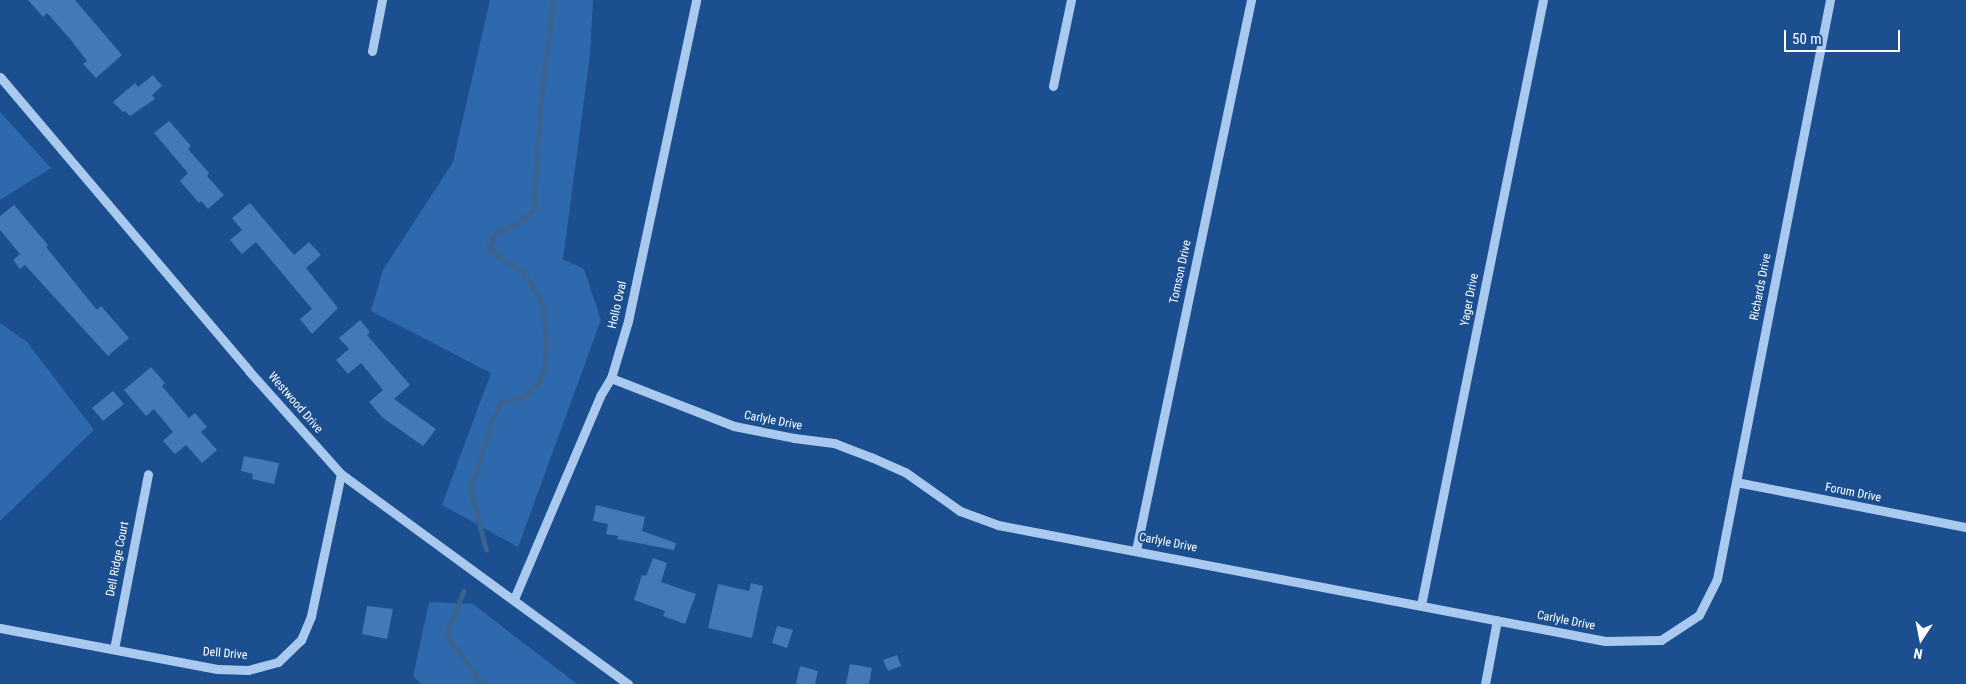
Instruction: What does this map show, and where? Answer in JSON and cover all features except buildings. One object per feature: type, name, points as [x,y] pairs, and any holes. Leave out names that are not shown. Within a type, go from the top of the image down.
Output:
[{"type":"street","points":[[372,50],[382,0]]},
{"type":"street","name":"Hollo Oval","points":[[514,599],[600,396],[611,378],[628,321],[696,0]]},
{"type":"street","points":[[1053,86],[1071,0]]},
{"type":"street","name":"Tomson Drive","points":[[1136,550],[1251,0]]},
{"type":"street","name":"Yager Drive","points":[[1422,605],[1544,0]]},
{"type":"street","name":"Richards Drive","points":[[1717,579],[1830,0]]},
{"type":"street","name":"Westwood Drive","points":[[0,77],[249,371],[341,474],[628,684]]},
{"type":"street","name":"Carlyle Drive","points":[[611,378],[734,426],[794,438],[834,443],[871,457],[906,472],[960,511],[998,525],[1605,641],[1661,640],[1699,615],[1717,579]]},
{"type":"street","name":"Dell Ridge Court","points":[[114,649],[148,474]]},
{"type":"street","name":"Dell Drive","points":[[0,628],[217,669],[248,670],[278,662],[301,640],[311,616],[341,474]]},
{"type":"street","name":"Forum Drive","points":[[1736,482],[1966,527]]},
{"type":"street","points":[[1484,684],[1497,620]]},
{"type":"shaded area","points":[[490,0],[593,0],[590,55],[563,259],[584,269],[601,320],[518,547],[442,505],[491,373],[371,311],[383,270],[453,162]]},
{"type":"shaded area","points":[[0,112],[51,168],[0,200]]},
{"type":"shaded area","points":[[0,323],[27,342],[94,430],[0,521]]},
{"type":"shaded area","points":[[429,602],[473,604],[577,684],[422,684],[413,677]]},
{"type":"waterway","points":[[486,550],[470,490],[492,421],[501,402],[522,397],[538,385],[544,368],[546,343],[543,305],[523,272],[500,258],[488,247],[497,231],[516,225],[533,210],[541,99],[553,0]]},
{"type":"waterway","points":[[464,591],[447,635],[482,684]]}]
